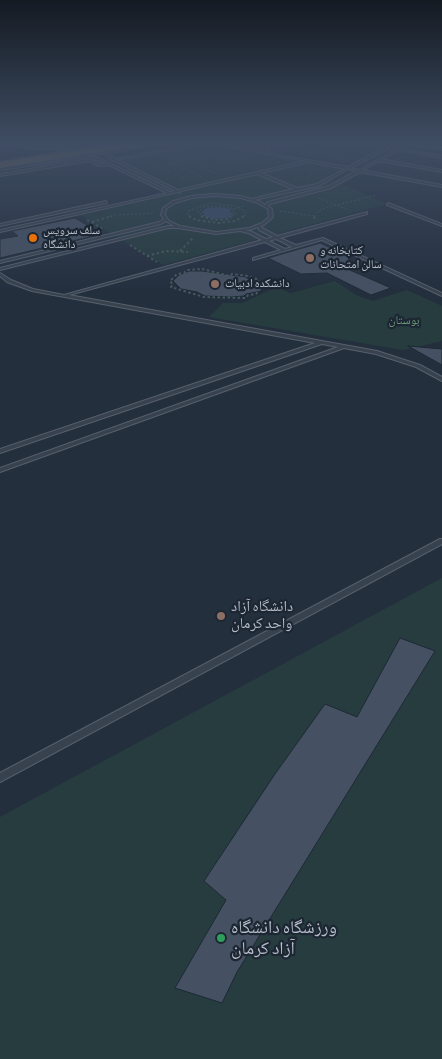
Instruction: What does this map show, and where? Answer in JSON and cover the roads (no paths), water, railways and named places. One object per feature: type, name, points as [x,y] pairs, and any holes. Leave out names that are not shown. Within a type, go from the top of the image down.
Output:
[{"type":"lane","points":[[1,224],[155,191]]},
{"type":"lane","points":[[165,191],[178,198],[178,201]]},
{"type":"lane","points":[[0,231],[177,191]]},
{"type":"lane","points":[[180,191],[198,196],[225,195],[260,199],[292,191]]},
{"type":"lane","points":[[250,199],[267,205],[317,191]]},
{"type":"lane","points":[[164,221],[164,209],[178,201],[198,196]]},
{"type":"lane","points":[[388,204],[442,225]]},
{"type":"lane","points":[[239,231],[259,226],[271,217],[271,211],[267,205]]},
{"type":"lane","points":[[63,296],[366,213]]},
{"type":"lane","points":[[0,262],[164,221],[179,227],[210,232],[249,232],[285,250]]},
{"type":"lane","points":[[1,224],[9,228]]},
{"type":"lane","points":[[259,226],[260,229],[296,247]]},
{"type":"lane","points":[[0,269],[168,228],[179,227]]},
{"type":"lane","points":[[254,259],[322,239],[442,295]]},
{"type":"lane","points":[[0,274],[9,282],[32,290],[345,347],[398,359],[418,366],[442,379]]},
{"type":"lane","points":[[0,452],[321,343]]},
{"type":"lane","points":[[0,470],[345,347]]},
{"type":"lane","points":[[0,778],[442,541]]},
{"type":"water","points":[[220,207],[231,209],[230,212],[234,214],[227,218],[214,219],[203,216],[204,213],[201,212],[207,208]]},
{"type":"place","name":"سلف سرویس دانشگاه","points":[[33,238]]},
{"type":"place","name":"کتابخانه و سالن امتحانات","points":[[310,258]]},
{"type":"place","name":"دانشکده ادبیات","points":[[215,284]]},
{"type":"place","name":"دانشگاه آزاد واحد کرمان","points":[[221,616]]},
{"type":"place","name":"ورزشگاه دانشگاه آزاد کرمان","points":[[221,938]]},
{"type":"park label","name":"بوستان","points":[[404,321]]}]
